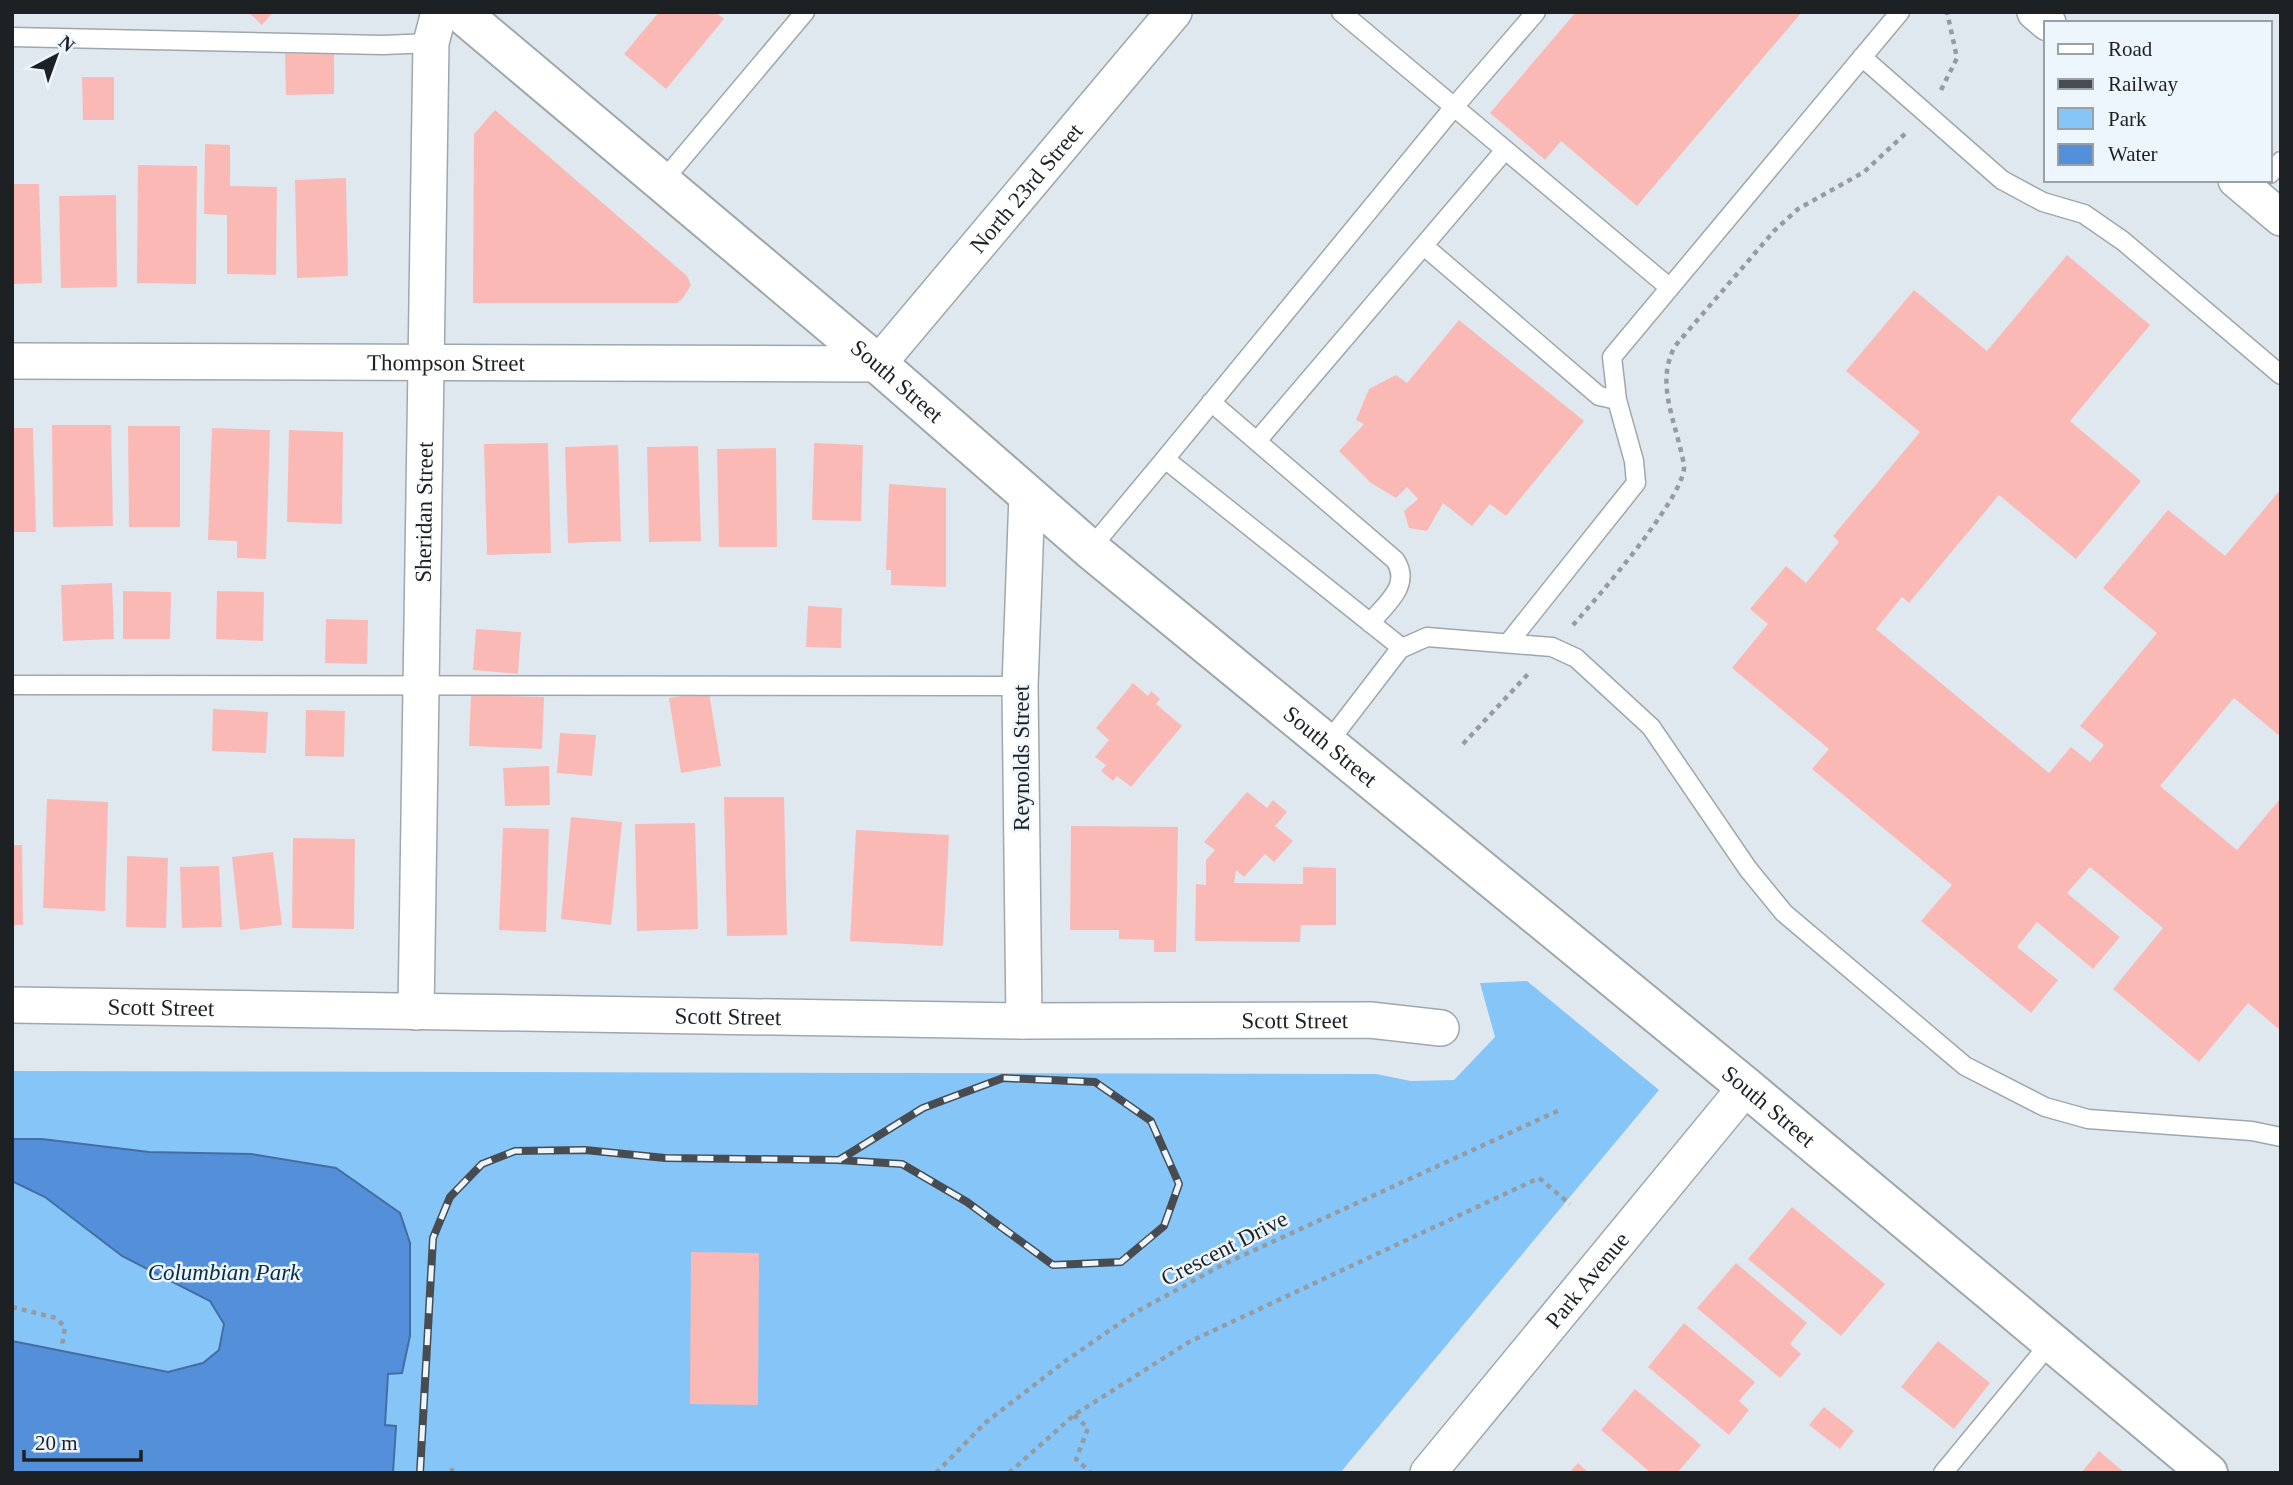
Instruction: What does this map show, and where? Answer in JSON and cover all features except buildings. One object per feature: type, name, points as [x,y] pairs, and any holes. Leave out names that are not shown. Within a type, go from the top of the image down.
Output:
[{"type":"main road","name":"South Street","points":[[460,12],[878,364],[1090,549],[1746,1087],[2208,1473]]},
{"type":"street","name":"North 23rd Street","points":[[878,364],[1174,12]]},
{"type":"street","name":"Sheridan Street","points":[[416,1012],[424,364],[435,27]]},
{"type":"street","points":[[2256,182],[2281,218]]},
{"type":"street","name":"Thompson Street","points":[[12,361],[878,364]]},
{"type":"street","name":"Reynolds Street","points":[[1024,1021],[1020,687],[1027,495]]},
{"type":"street","name":"Scott Street","points":[[12,1005],[1024,1021],[1370,1020],[1441,1028]]},
{"type":"street","name":"Park Avenue","points":[[1428,1473],[1746,1087]]},
{"type":"lane","points":[[662,182],[804,12]]},
{"type":"lane","points":[[1341,12],[1670,288]]},
{"type":"lane","points":[[1090,549],[1454,107],[1536,12]]},
{"type":"lane","points":[[1509,642],[1636,483],[1634,461],[1617,400],[1612,357],[1900,12]]},
{"type":"lane","points":[[12,37],[383,45],[435,27]]},
{"type":"lane","points":[[1862,57],[2002,180],[2043,201],[2084,214],[2123,241],[2281,375]]},
{"type":"lane","points":[[1257,441],[1506,150]]},
{"type":"lane","points":[[1424,246],[1599,396],[1617,400]]},
{"type":"lane","points":[[1211,402],[1395,560],[1403,571],[1402,584],[1370,623]]},
{"type":"lane","points":[[1165,458],[1402,648]]},
{"type":"lane","points":[[1327,744],[1402,648],[1427,637],[1552,647],[1576,658],[1651,727],[1748,869],[1784,914],[1965,1066],[2045,1107],[2088,1119],[2252,1131],[2281,1136]]},
{"type":"lane","points":[[12,685],[1020,687]]},
{"type":"lane","points":[[1943,1473],[2051,1342]]},
{"type":"path","points":[[1463,744],[1552,647],[1660,516],[1681,482],[1684,466],[1665,379],[1666,363],[1675,345],[1774,231],[1798,209],[1864,172],[1908,132],[1951,75],[1956,58],[1947,12]]},
{"type":"path","name":"Crescent Drive","points":[[936,1473],[985,1423],[1064,1362],[1136,1312],[1222,1265],[1562,1109]]},
{"type":"path","points":[[1009,1473],[1074,1415],[1189,1342],[1539,1178],[1570,1204]]},
{"type":"path","points":[[12,1307],[56,1318],[65,1327],[62,1345]]},
{"type":"path","points":[[1074,1415],[1088,1428],[1076,1459],[1091,1473]]},
{"type":"path","points":[[452,1463],[452,1473]]},
{"type":"green space","name":"Columbian Park","points":[[1527,981],[1659,1090],[1340,1473],[12,1473],[12,1071],[1376,1074],[1411,1081],[1454,1080],[1495,1037],[1480,983]]},
{"type":"water","points":[[12,1139],[42,1139],[149,1152],[251,1154],[336,1168],[400,1213],[410,1243],[410,1336],[402,1373],[388,1374],[385,1425],[396,1426],[393,1473],[12,1473],[12,1341],[168,1372],[203,1363],[219,1350],[224,1324],[210,1301],[122,1256],[45,1197],[12,1181]]},
{"type":"railway","points":[[420,1473],[433,1238],[450,1197],[482,1164],[515,1151],[585,1150],[665,1158],[839,1160],[902,1164],[967,1202],[1053,1265],[1121,1262],[1164,1226],[1179,1184],[1151,1121],[1095,1082],[1003,1078],[923,1108],[839,1160]]}]
